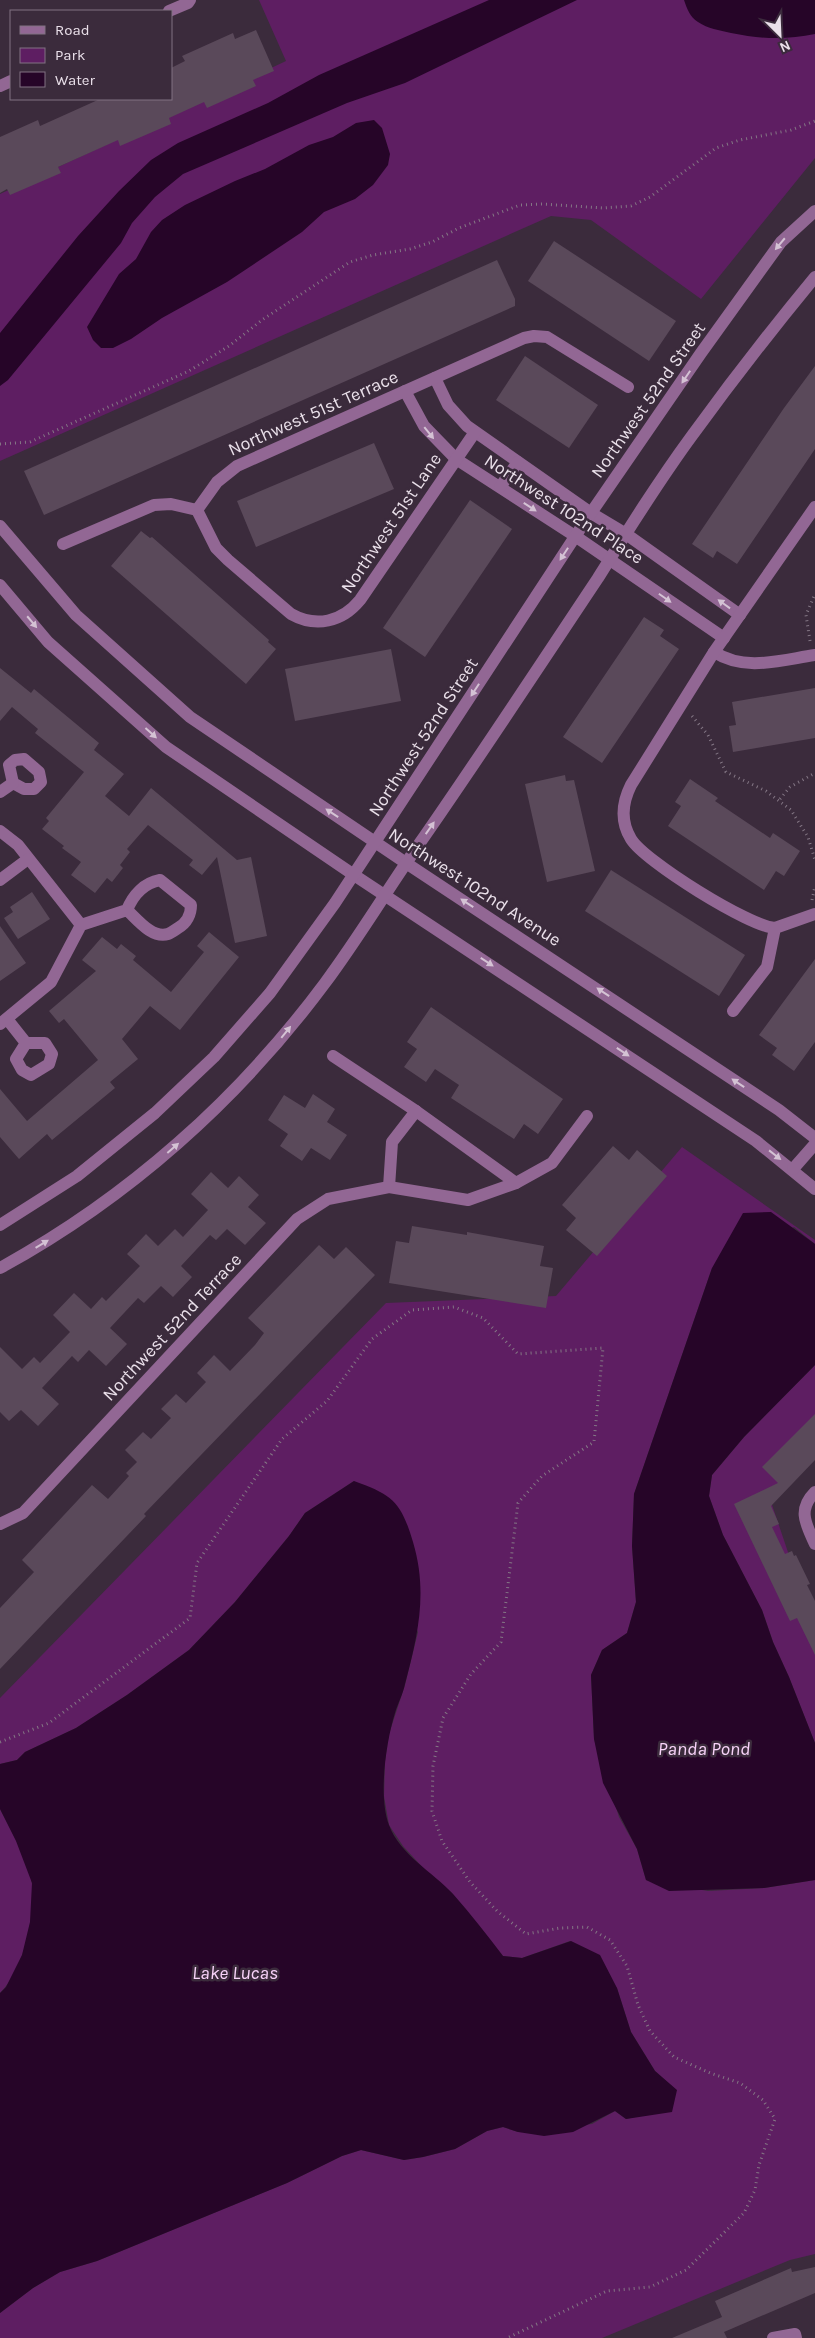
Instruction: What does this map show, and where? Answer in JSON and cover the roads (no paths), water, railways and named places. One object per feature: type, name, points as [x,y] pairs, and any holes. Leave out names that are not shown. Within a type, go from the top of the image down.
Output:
[{"type":"street","points":[[172,10],[189,2]]},
{"type":"street","name":"Northwest 52nd Street","points":[[0,1225],[41,1200],[116,1146],[189,1081],[241,1027],[270,993],[354,875],[591,513],[781,242],[815,211]]},
{"type":"street","points":[[0,1268],[49,1240],[143,1174],[209,1117],[262,1062],[287,1032],[324,984],[480,757],[689,439],[758,346],[815,277]]},
{"type":"street","name":"Northwest 51st Terrace","points":[[197,510],[217,482],[237,466],[524,338],[534,336],[547,337],[628,387]]},
{"type":"street","name":"Northwest 102nd Place","points":[[435,378],[448,405],[475,432],[591,513],[626,534],[740,615]]},
{"type":"street","name":"Northwest 102nd Place","points":[[405,391],[424,426],[456,459],[610,559],[724,638]]},
{"type":"street","name":"Northwest 51st Lane","points":[[197,510],[216,548],[291,614],[302,620],[327,622],[338,619],[353,609],[360,600],[475,432]]},
{"type":"street","points":[[500,488],[518,462]]},
{"type":"street","points":[[63,544],[154,505],[171,504],[197,510]]},
{"type":"street","points":[[815,506],[714,652],[680,707],[626,796],[623,820],[635,844],[663,867],[743,918],[767,928],[775,928],[815,914]]},
{"type":"street","name":"Northwest 102nd Avenue","points":[[0,526],[76,615],[190,717],[406,863],[770,1104],[815,1138]]},
{"type":"street","points":[[0,585],[48,642],[166,747],[385,896],[756,1140],[794,1169],[815,1189]]},
{"type":"street","points":[[714,652],[733,661],[758,664],[814,655]]},
{"type":"street","points":[[0,792],[13,782]]},
{"type":"street","points":[[0,832],[18,845],[81,925]]},
{"type":"street","points":[[0,880],[28,859]]},
{"type":"street","points":[[160,880],[191,905],[191,913],[182,926],[168,934],[160,934],[145,926],[127,910],[131,899],[144,887],[160,880]]},
{"type":"street","points":[[26,1043],[3,1021],[51,982],[81,925],[127,910]]},
{"type":"street","points":[[733,1011],[766,967],[775,928]]},
{"type":"street","points":[[333,1056],[416,1111],[516,1183]]},
{"type":"street","points":[[389,1187],[392,1142],[416,1111]]},
{"type":"street","name":"Northwest 52nd Terrace","points":[[0,1524],[23,1513],[297,1219],[328,1199],[389,1187],[468,1200],[516,1183],[552,1163],[586,1116]]},
{"type":"street","points":[[794,1169],[815,1144]]},
{"type":"street","points":[[815,1492],[806,1502],[804,1520],[815,1544]]},
{"type":"street","points":[[773,2338],[795,2334],[796,2338]]},
{"type":"water","points":[[489,0],[577,0],[405,83],[347,103],[183,174],[155,197],[132,223],[121,243],[8,380],[0,386],[0,333],[78,236],[119,191],[151,160],[178,143],[268,103],[319,75]]},
{"type":"water","points":[[684,0],[815,0],[815,34],[783,38],[763,38],[714,29],[695,20]]},
{"type":"water","points":[[374,120],[382,128],[390,154],[388,165],[373,185],[355,199],[324,212],[302,232],[227,282],[162,318],[131,339],[113,348],[101,348],[93,340],[87,327],[119,274],[136,259],[151,232],[162,220],[185,205],[265,169],[309,145],[333,137],[356,123]]},
{"type":"water","name":"Panda Pond","points":[[771,1212],[815,1244],[815,1365],[744,1437],[712,1475],[709,1496],[723,1535],[762,1610],[773,1642],[815,1743],[815,1880],[764,1888],[669,1891],[646,1880],[637,1849],[603,1783],[594,1739],[591,1675],[602,1650],[627,1633],[636,1602],[632,1546],[634,1494],[712,1268],[743,1213]]},
{"type":"water","name":"Lake Lucas","points":[[354,1481],[387,1496],[399,1509],[409,1528],[420,1578],[419,1613],[414,1648],[392,1725],[384,1769],[386,1813],[394,1836],[409,1854],[453,1894],[503,1956],[522,1958],[571,1941],[600,1955],[617,1988],[631,2032],[655,2071],[677,2090],[672,2112],[626,2119],[615,2111],[573,2132],[544,2136],[518,2132],[503,2127],[487,2131],[455,2149],[404,2160],[361,2150],[342,2156],[287,2183],[97,2261],[60,2272],[33,2288],[0,2313],[0,1993],[6,1987],[22,1955],[30,1922],[32,1883],[16,1841],[0,1809],[0,1764],[17,1760],[25,1752],[76,1728],[127,1695],[189,1650],[235,1602],[289,1536],[305,1513]]}]
